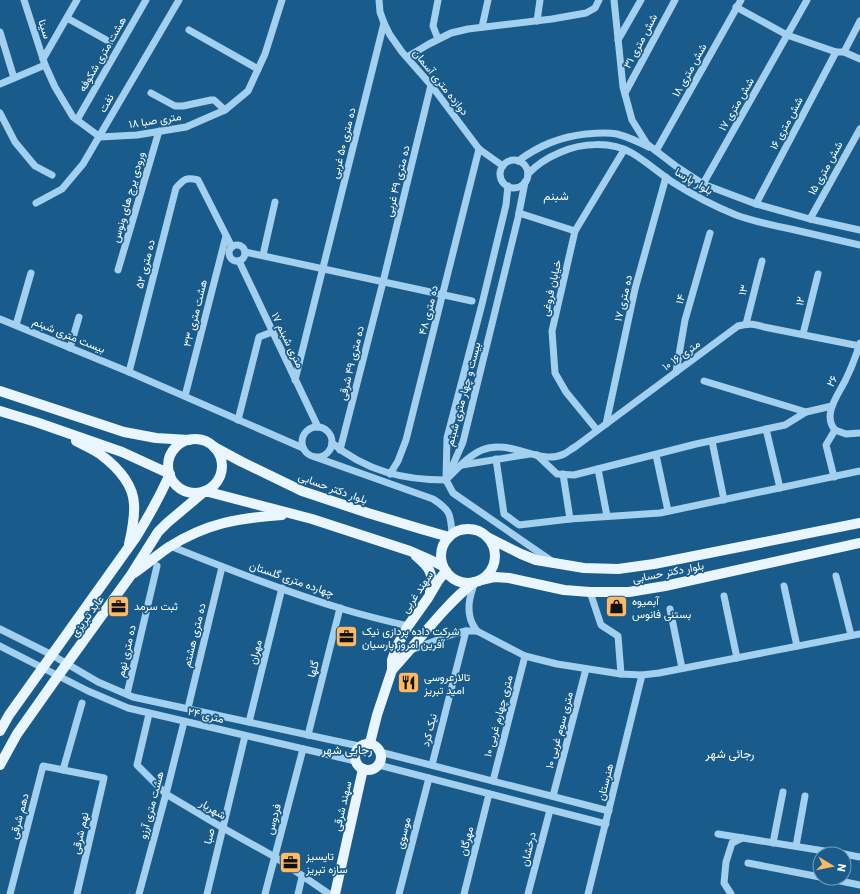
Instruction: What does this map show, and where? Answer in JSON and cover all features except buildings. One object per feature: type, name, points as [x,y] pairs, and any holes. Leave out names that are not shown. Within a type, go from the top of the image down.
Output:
[{"type":"main road","points":[[0,391],[124,432],[156,438],[189,440],[198,439],[207,442],[214,447],[219,454],[222,463],[221,472],[218,480],[212,487],[205,491],[196,493],[188,492],[180,488],[174,482],[168,466],[174,449],[180,444],[189,440]]},
{"type":"main road","points":[[0,412],[36,422],[122,452],[170,474]]},
{"type":"main road","points":[[61,431],[100,454],[126,479],[134,502],[133,523],[128,548]]},
{"type":"main road","name":"بلوار دکتر حسابی","points":[[214,447],[302,491],[368,513],[450,536]]},
{"type":"main road","name":"عابد تبریزی","points":[[0,731],[9,715],[128,548],[149,516],[170,474]]},
{"type":"main road","points":[[205,491],[312,519],[410,551],[445,569]]},
{"type":"main road","name":"عابد تبریزی","points":[[0,765],[18,734],[131,575],[158,532],[166,523],[205,491]]},
{"type":"main road","points":[[131,575],[170,546],[189,535],[219,524],[248,518],[290,514]]},
{"type":"main road","name":"بلوار دکتر حسابی","points":[[489,538],[536,560],[584,568],[618,569],[654,564],[860,523]]},
{"type":"main road","points":[[467,529],[479,531],[489,538],[493,545],[495,554],[491,570],[486,576],[476,581],[466,583],[451,577],[445,569],[442,559],[444,543],[450,536],[459,530],[467,529]]},
{"type":"main road","name":"بلوار دکتر حسابی","points":[[476,581],[495,577],[509,578],[564,590],[629,592],[665,586],[860,543]]},
{"type":"main road","points":[[410,551],[423,562],[431,572],[432,582],[428,598]]},
{"type":"main road","name":"سهند غربی","points":[[370,743],[392,670],[392,660],[397,646],[408,626],[428,598],[445,569]]},
{"type":"main road","name":"سهند غربی","points":[[392,670],[437,618],[464,590],[476,581]]},
{"type":"main road","points":[[370,743],[376,746],[380,752],[381,760],[379,765],[371,770],[363,769],[357,765],[354,756],[359,746],[370,743]]},
{"type":"main road","name":"سهند شرقی","points":[[335,894],[363,769]]},
{"type":"street","name":"سینا","points":[[24,0],[44,62]]},
{"type":"street","points":[[0,84],[44,62],[77,0]]},
{"type":"street","name":"هشت متری شکوفه","points":[[77,120],[146,0]]},
{"type":"street","name":"نفت","points":[[36,203],[62,189],[83,164],[179,0]]},
{"type":"street","name":"متری صبا ۱۸","points":[[100,137],[137,135],[186,127],[225,110],[248,91],[265,54],[282,0]]},
{"type":"street","name":"دوازده متری آسمان","points":[[379,0],[380,12],[384,24],[402,52],[431,85],[479,149],[503,166]]},
{"type":"street","points":[[438,0],[433,26],[438,39]]},
{"type":"street","points":[[482,27],[488,0]]},
{"type":"street","points":[[537,21],[540,0]]},
{"type":"street","points":[[407,57],[451,33],[468,29],[537,21],[586,13],[594,8],[600,0]]},
{"type":"street","points":[[614,0],[623,87],[632,120],[647,144],[656,151]]},
{"type":"street","points":[[618,40],[641,0]]},
{"type":"street","name":"شش متری ۳۱","points":[[625,93],[675,0]]},
{"type":"street","name":"شش متری ۱۸","points":[[656,151],[740,0]]},
{"type":"street","name":"شش متری ۱۷","points":[[703,184],[807,0]]},
{"type":"street","points":[[736,7],[787,35],[860,59]]},
{"type":"street","points":[[67,18],[110,42]]},
{"type":"street","name":"شش متری ۱۶","points":[[756,204],[840,52],[860,22]]},
{"type":"street","name":"ده متری ۵۰ غربی","points":[[295,380],[384,24]]},
{"type":"street","points":[[189,30],[258,69]]},
{"type":"street","points":[[0,32],[14,78]]},
{"type":"street","points":[[44,62],[55,87],[73,117],[100,137]]},
{"type":"street","name":"ده متری ۴۹ غربی","points":[[384,282],[431,85]]},
{"type":"street","points":[[151,93],[175,106],[183,106],[214,100],[225,110]]},
{"type":"street","points":[[0,113],[15,142],[35,166],[52,175]]},
{"type":"street","name":"شش متری ۱۵","points":[[810,219],[860,129]]},
{"type":"street","name":"ورودی یرج های ونوس","points":[[118,270],[159,131]]},
{"type":"street","points":[[518,161],[542,146],[557,139],[574,135],[596,133],[616,134],[640,142],[656,151]]},
{"type":"street","name":"بلوار پارسا","points":[[528,174],[534,167],[553,155],[567,149],[586,145],[617,147],[630,152],[654,167],[666,178],[686,191],[736,215],[758,222],[860,245]]},
{"type":"street","name":"ده متری ۴۸","points":[[390,474],[398,461],[406,440],[479,149]]},
{"type":"street","name":"خیابان فروغی","points":[[597,430],[566,392],[555,372],[552,331],[575,231],[624,150]]},
{"type":"street","name":"بلوار پارسا","points":[[656,151],[703,184],[756,204],[810,219],[860,230]]},
{"type":"street","points":[[514,160],[518,161],[525,165],[528,169],[528,178],[522,186],[513,188],[505,184],[502,180],[501,171],[506,163],[514,160]]},
{"type":"street","name":"ده متری ۵۲","points":[[129,372],[176,188],[183,181],[190,178],[198,180],[226,236]]},
{"type":"street","name":"ده متری ۱۷","points":[[606,424],[635,289],[666,178]]},
{"type":"street","name":"بیست و چهار متری شبنم","points":[[446,480],[463,442],[519,213],[525,182]]},
{"type":"street","name":"بیست و چهار متری شبنم","points":[[446,480],[447,438],[484,296],[506,205],[508,186]]},
{"type":"street","points":[[263,255],[275,202]]},
{"type":"street","points":[[519,213],[575,231]]},
{"type":"street","name":"۱۴","points":[[676,372],[685,320],[710,233]]},
{"type":"street","points":[[226,236],[232,247]]},
{"type":"street","name":"هشت متری ۳۳","points":[[185,396],[226,236]]},
{"type":"street","points":[[232,247],[240,246],[246,252],[472,301]]},
{"type":"street","points":[[232,247],[229,252],[230,257],[234,261],[242,260],[245,257],[246,252]]},
{"type":"street","name":"۱۷ متری شبنم","points":[[239,261],[318,427]]},
{"type":"street","name":"۱۳","points":[[746,324],[762,261]]},
{"type":"street","points":[[16,325],[31,273]]},
{"type":"street","name":"۱۲","points":[[803,334],[818,274]]},
{"type":"street","name":"ده متری ۴۹ شرقی","points":[[340,450],[384,282]]},
{"type":"street","points":[[70,348],[79,317]]},
{"type":"street","name":"بیست متری شبنم","points":[[0,319],[129,372],[303,448]]},
{"type":"street","points":[[746,324],[754,324],[860,345]]},
{"type":"street","name":"۱۰ متری ۱۶","points":[[534,455],[551,457],[563,454],[738,326],[746,324]]},
{"type":"street","points":[[238,420],[259,337],[272,332]]},
{"type":"street","name":"۲۶","points":[[836,430],[833,428],[830,419],[832,406],[845,382],[860,345]]},
{"type":"street","points":[[704,381],[806,412]]},
{"type":"street","points":[[332,443],[348,456],[366,465],[390,474],[426,480],[446,480],[474,455],[493,447],[514,448],[534,455],[557,474],[574,475],[712,441],[785,425],[806,412],[832,406]]},
{"type":"street","points":[[316,457],[328,452],[332,443],[328,432],[318,427],[308,430],[303,438],[303,448],[308,454],[316,457],[433,499],[449,512],[451,519],[450,536]]},
{"type":"street","points":[[766,429],[780,488]]},
{"type":"street","points":[[834,476],[826,445],[836,430],[846,434],[860,434]]},
{"type":"street","points":[[712,441],[724,500]]},
{"type":"street","points":[[462,465],[534,455]]},
{"type":"street","points":[[656,455],[668,511]]},
{"type":"street","points":[[496,460],[504,514],[519,525],[570,519],[660,513],[860,471]]},
{"type":"street","points":[[598,469],[608,516]]},
{"type":"street","points":[[563,474],[570,519]]},
{"type":"street","points":[[446,480],[453,493],[556,564]]},
{"type":"street","name":"چهارده متری گلستان","points":[[170,546],[222,567],[340,608],[408,626]]},
{"type":"street","name":"ده متری نهم","points":[[127,694],[156,566]]},
{"type":"street","name":"ده متری هشتم","points":[[188,708],[222,567]]},
{"type":"street","points":[[836,576],[851,635]]},
{"type":"street","points":[[476,581],[470,596],[469,605],[470,617],[477,632]]},
{"type":"street","points":[[784,586],[797,646]]},
{"type":"street","name":"مهران","points":[[249,722],[282,588]]},
{"type":"street","points":[[590,592],[601,625],[618,636],[620,674]]},
{"type":"street","points":[[724,596],[737,658]]},
{"type":"street","name":"گلها","points":[[308,735],[340,608]]},
{"type":"street","points":[[670,608],[682,668]]},
{"type":"street","points":[[0,629],[52,655]]},
{"type":"street","points":[[408,652],[453,634],[466,631],[477,632],[526,656],[557,664],[620,674],[642,675],[860,634]]},
{"type":"street","name":"نیک کرد","points":[[432,765],[466,631]]},
{"type":"street","points":[[0,646],[42,668]]},
{"type":"street","name":"۲۴ متری","points":[[52,655],[98,682],[127,694],[359,746]]},
{"type":"street","name":"۱۰ متری چهارم غربی","points":[[493,781],[526,656]]},
{"type":"street","name":"۲۴ متری","points":[[42,668],[109,700],[141,712],[355,761]]},
{"type":"street","name":"۱۰ متری سوم غربی","points":[[553,796],[586,668]]},
{"type":"street","name":"هنرستان","points":[[588,894],[642,675]]},
{"type":"street","points":[[141,712],[144,699]]},
{"type":"street","points":[[63,770],[82,703]]},
{"type":"street","name":"شهریار","points":[[149,714],[137,765],[166,794],[222,828],[275,857],[329,894]]},
{"type":"street","name":"هشت متری آرزو","points":[[139,894],[184,722]]},
{"type":"street","name":"صبا","points":[[207,894],[245,736]]},
{"type":"street","name":"فردوس","points":[[265,894],[303,749]]},
{"type":"street","points":[[380,752],[609,811]]},
{"type":"street","points":[[379,765],[606,824]]},
{"type":"street","name":"دهم شرقی","points":[[10,894],[43,766],[63,770]]},
{"type":"street","name":"نهم شرقی","points":[[63,770],[104,778],[77,894]]},
{"type":"street","name":"موسوی","points":[[399,894],[428,778]]},
{"type":"street","points":[[772,843],[783,792]]},
{"type":"street","name":"مهرگان","points":[[464,894],[489,794]]},
{"type":"street","points":[[796,846],[805,796]]},
{"type":"street","name":"درخشان","points":[[528,894],[550,810]]},
{"type":"street","points":[[718,834],[812,849]]},
{"type":"street","points":[[731,894],[724,882],[726,862],[732,843],[742,838]]},
{"type":"street","points":[[748,862],[812,875]]},
{"type":"street","points":[[298,894],[302,876]]},
{"type":"place","name":"ثبت سرمد","points":[[119,606]]},
{"type":"place","name":"آبمیوه بستنی فانوس","points":[[617,607]]},
{"type":"place","name":"شرکت داده پردازی نیک آفرین امروز پارسیان","points":[[347,637]]},
{"type":"place","name":"تالارعروسی امید تبریز","points":[[409,683]]},
{"type":"place","name":"تایسیز سازه تبریز","points":[[290,862]]},
{"type":"district","name":"شبنم","points":[[556,196]]},
{"type":"district","name":"رجایی شهر","points":[[347,750]]},
{"type":"district","name":"رجائی شهر","points":[[730,754]]}]
